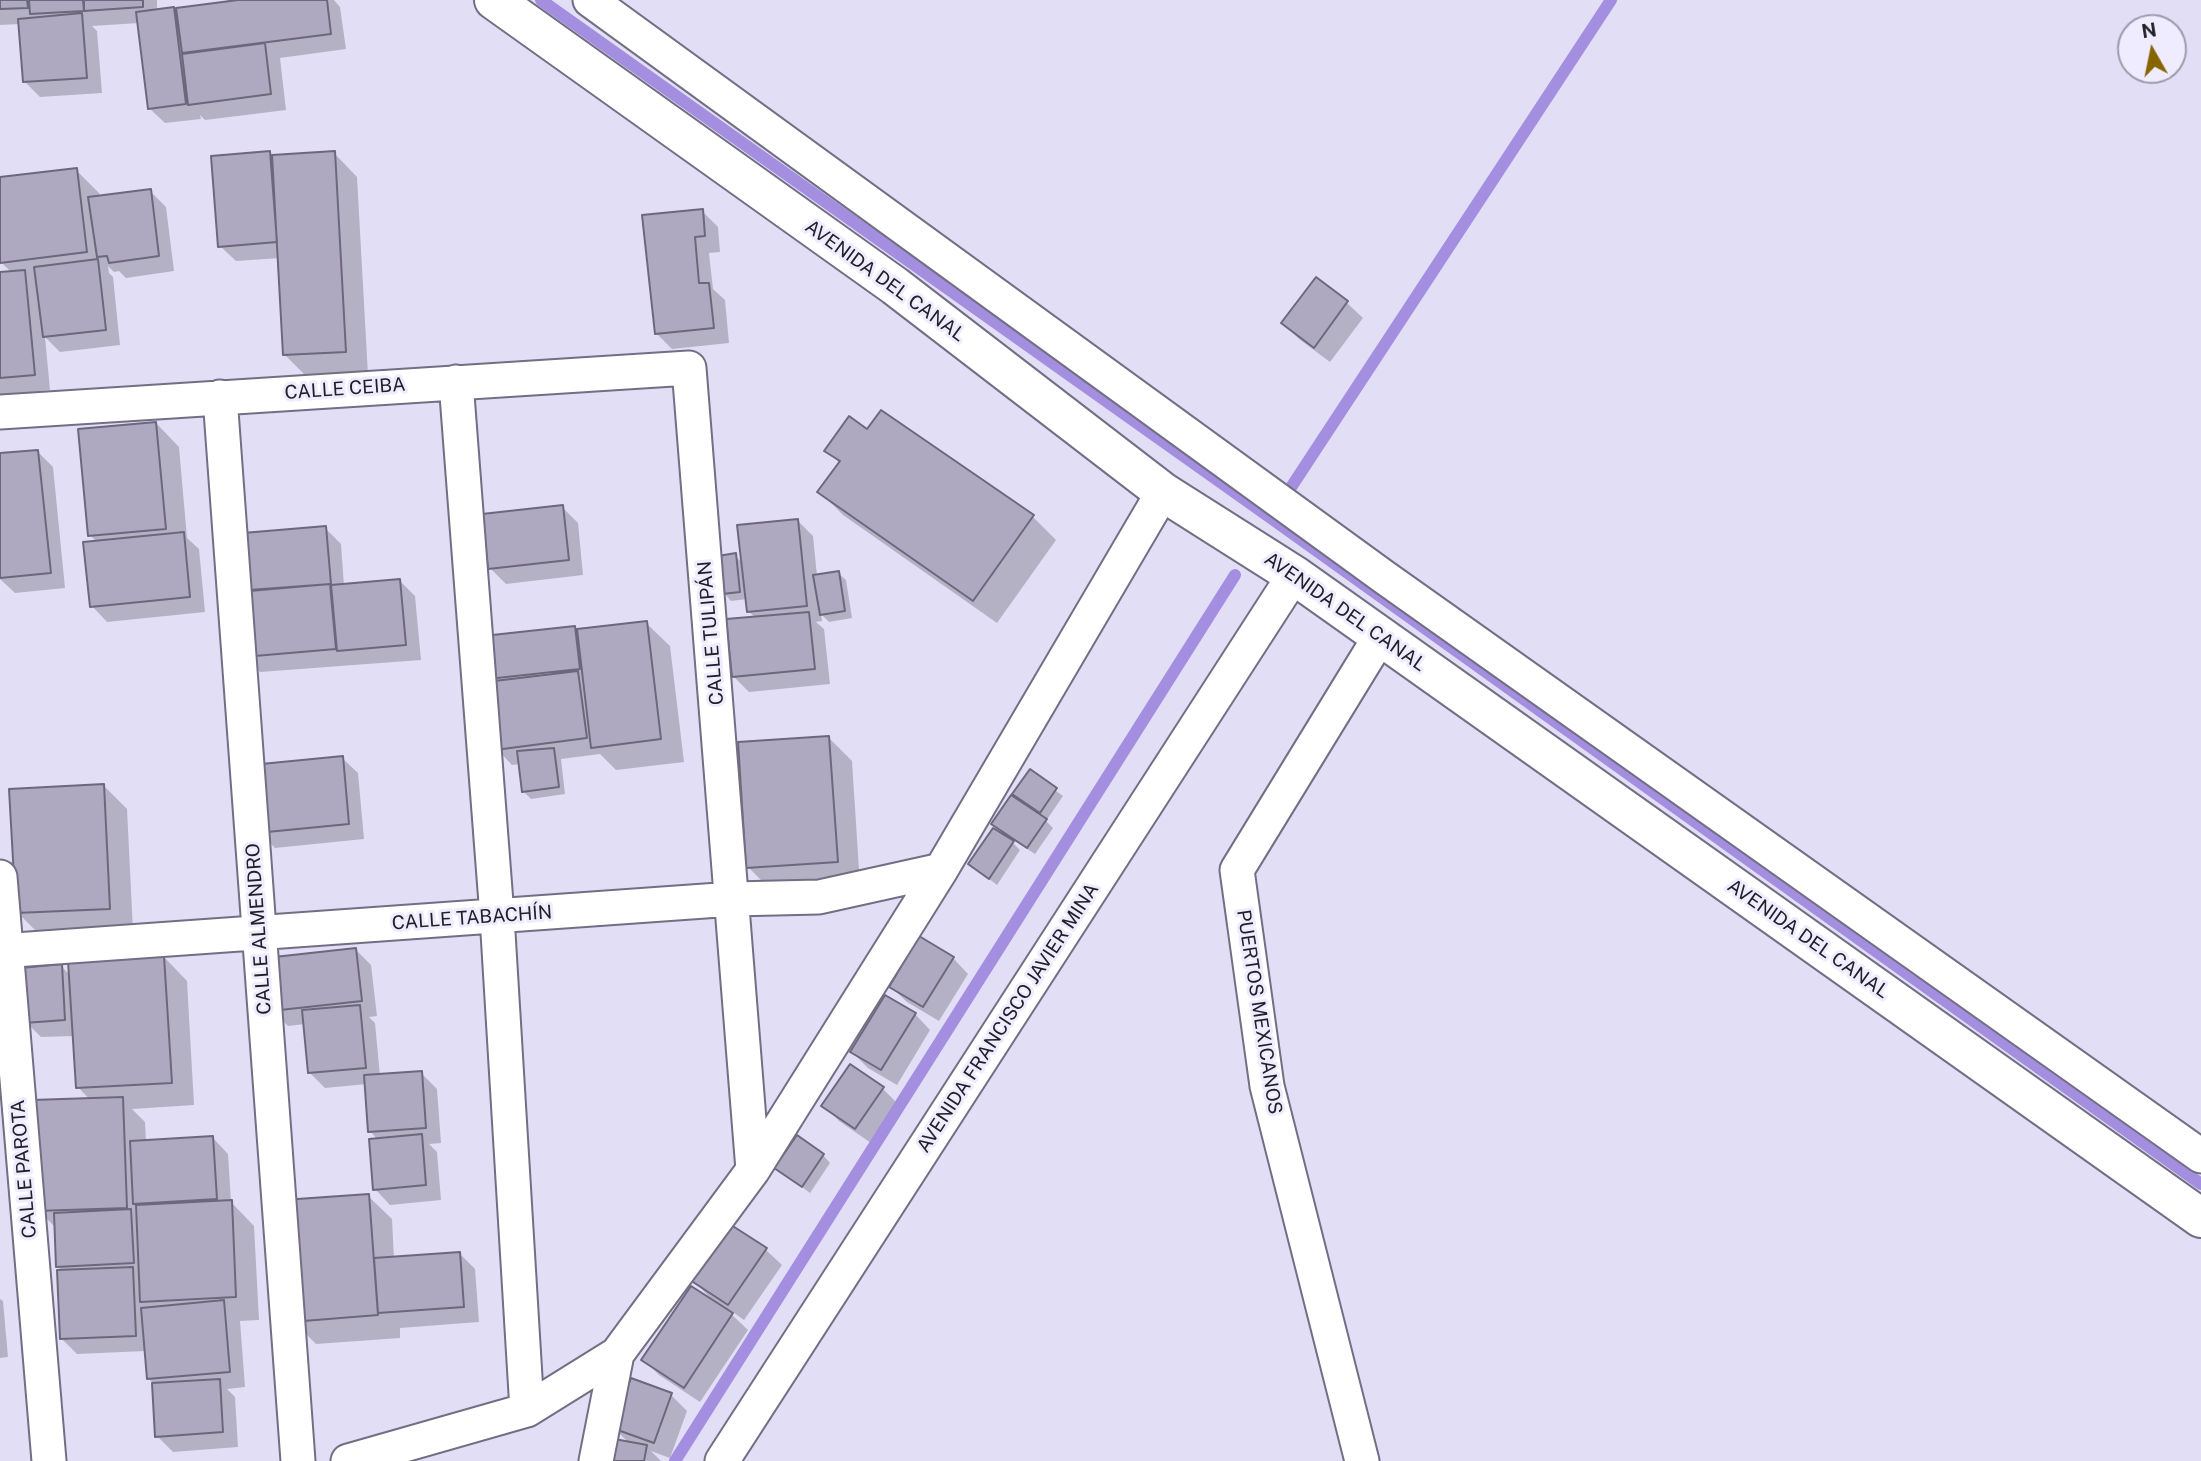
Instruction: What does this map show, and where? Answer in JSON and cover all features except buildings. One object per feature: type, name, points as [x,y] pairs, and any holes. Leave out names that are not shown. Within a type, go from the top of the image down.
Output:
[{"type":"street","name":"AVENIDA DEL CANAL","points":[[494,0],[895,286],[1163,492],[1294,575],[1381,635],[2201,1218]]},
{"type":"street","points":[[590,0],[1395,585],[2201,1156]]},
{"type":"street","name":"CALLE CEIBA","points":[[0,412],[689,368]]},
{"type":"street","name":"CALLE TULIPÁN","points":[[689,368],[753,1170]]},
{"type":"street","points":[[456,382],[497,916],[527,1410]]},
{"type":"street","name":"CALLE ALMENDRO","points":[[220,397],[298,1461]]},
{"type":"street","points":[[348,1461],[527,1410],[617,1354],[753,1170],[941,870],[1163,492]]},
{"type":"street","name":"AVENIDA FRANCISCO JAVIER MINA","points":[[723,1461],[1294,575]]},
{"type":"street","name":"PUERTOS MEXICANOS","points":[[1362,1461],[1267,1087],[1237,870],[1381,635]]},
{"type":"street","name":"CALLE TABACHÍN","points":[[3,950],[733,899],[818,897],[941,870]]},
{"type":"street","name":"CALLE PAROTA","points":[[0,877],[3,950],[48,1461]]},
{"type":"street","points":[[596,1461],[617,1354]]},
{"type":"waterway","points":[[541,0],[1271,518],[2201,1184]]},
{"type":"waterway","points":[[1284,498],[1611,0]]},
{"type":"waterway","points":[[675,1461],[1235,575]]}]
